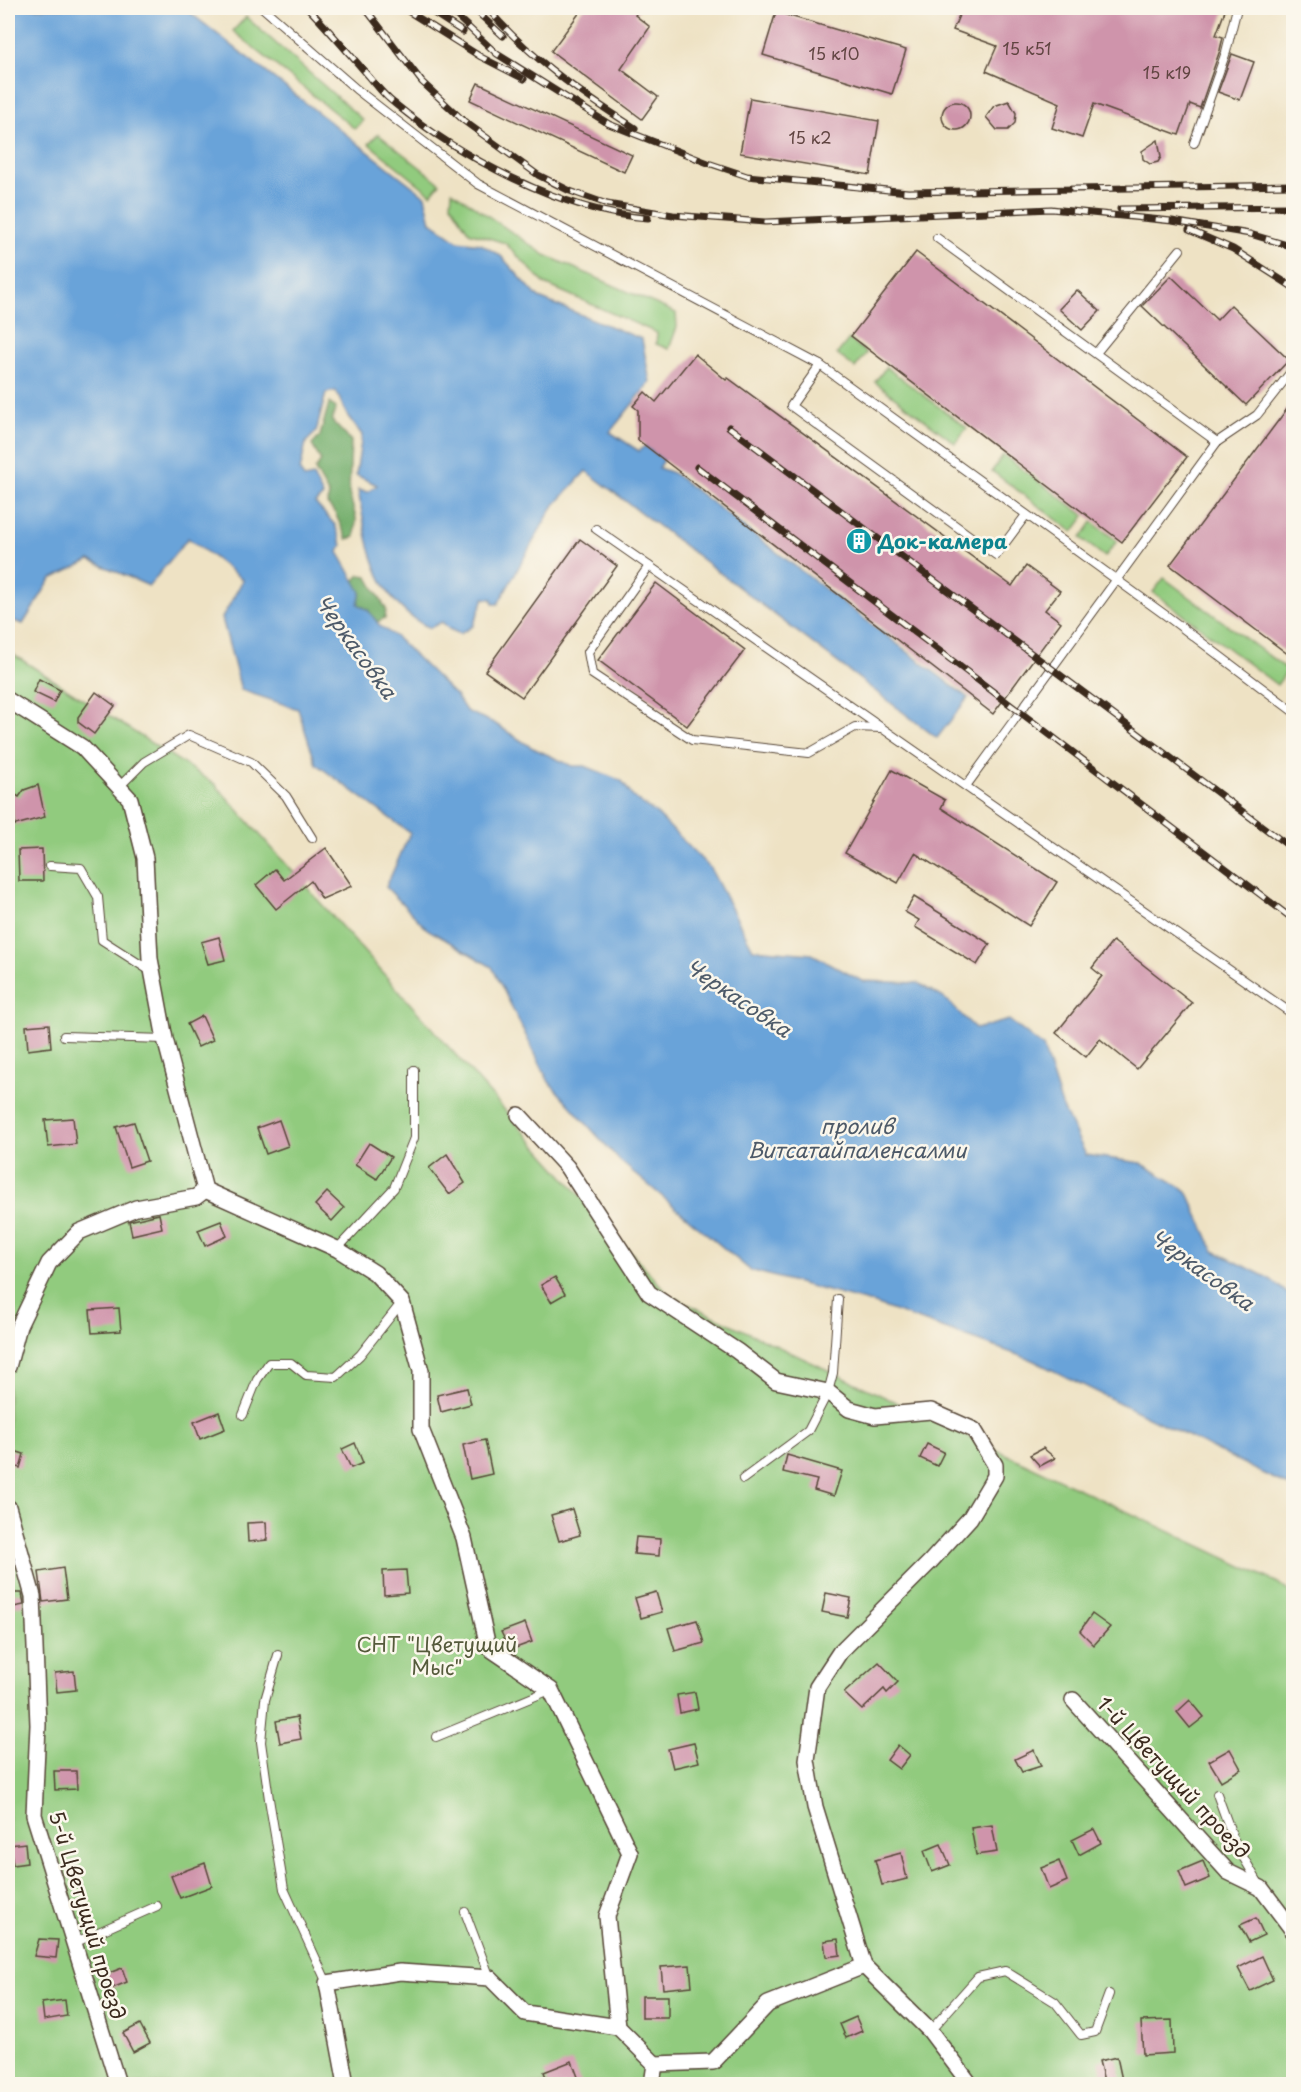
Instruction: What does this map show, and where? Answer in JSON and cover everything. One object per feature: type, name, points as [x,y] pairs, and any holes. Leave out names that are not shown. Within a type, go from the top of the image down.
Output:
[{"type":"street","points":[[8,700],[82,747],[130,799],[145,858],[153,972],[165,1039],[204,1190]]},
{"type":"street","points":[[519,1115],[567,1167],[649,1293],[737,1351],[776,1381],[828,1392],[849,1409],[875,1416],[931,1411],[974,1430],[995,1465],[995,1476],[970,1518],[930,1562],[840,1652],[817,1687],[807,1760],[815,1807],[864,1966],[930,2031],[970,2085]]},
{"type":"street","points":[[204,1190],[337,1249],[375,1273],[402,1302],[421,1371],[421,1429],[464,1538],[488,1647],[551,1690],[630,1853],[607,1916],[618,2027]]},
{"type":"street","points":[[8,1367],[19,1326],[49,1263],[79,1232],[136,1208],[196,1197],[204,1190]]},
{"type":"street","name":"5-й Цветущий проезд","points":[[8,1507],[33,1596],[38,1725],[34,1815],[118,2085]]},
{"type":"street","name":"1-й Цветущий проезд","points":[[1073,1700],[1228,1872],[1261,1888],[1293,1932]]},
{"type":"street","points":[[346,2085],[327,1983],[400,1972],[490,1978],[525,2013],[618,2027],[655,2064],[713,2061],[768,2004],[864,1966]]},
{"type":"street","points":[[652,2085],[655,2064]]},
{"type":"lane","points":[[262,8],[356,89],[478,184],[820,365],[1293,712]]},
{"type":"lane","points":[[1194,143],[1225,56],[1237,8]]},
{"type":"lane","points":[[937,238],[1217,442]]},
{"type":"lane","points":[[1096,353],[1180,250]]},
{"type":"lane","points":[[820,365],[790,406],[996,555],[1026,515]]},
{"type":"lane","points":[[966,786],[1217,442],[1257,416],[1293,369]]},
{"type":"lane","points":[[596,529],[1293,1015]]},
{"type":"lane","points":[[649,566],[588,652],[592,674],[692,740],[809,753],[855,727],[884,729]]},
{"type":"lane","points":[[119,787],[144,762],[189,735],[251,762],[286,796],[312,838]]},
{"type":"lane","points":[[51,866],[81,868],[98,897],[102,940],[153,972]]},
{"type":"lane","points":[[64,1036],[165,1039]]},
{"type":"lane","points":[[337,1249],[394,1188],[414,1138],[414,1070]]},
{"type":"lane","points":[[743,1479],[808,1431],[828,1392],[833,1373],[838,1299]]},
{"type":"lane","points":[[243,1415],[257,1380],[269,1363],[291,1363],[306,1375],[336,1377],[360,1355],[402,1302]]},
{"type":"lane","points":[[278,1655],[265,1700],[261,1742],[269,1799],[284,1889],[327,1983]]},
{"type":"lane","points":[[436,1737],[551,1690]]},
{"type":"lane","points":[[1217,1794],[1235,1844],[1261,1888]]},
{"type":"lane","points":[[74,1943],[157,1906]]},
{"type":"lane","points":[[465,1912],[490,1978]]},
{"type":"lane","points":[[930,2031],[978,1977],[1005,1971],[1055,2002],[1081,2035],[1095,2032],[1109,1994]]},
{"type":"green space","points":[[246,17],[363,120],[355,129],[233,31]]},
{"type":"green space","points":[[378,134],[440,183],[431,194],[369,144]]},
{"type":"green space","points":[[452,191],[545,255],[676,313],[677,327],[669,349],[656,344],[657,333],[545,284],[505,243],[469,232],[451,204]]},
{"type":"green space","points":[[849,339],[867,353],[855,368],[837,354]]},
{"type":"green space","points":[[886,367],[967,428],[955,443],[875,382]]},
{"type":"green space","points":[[329,403],[336,408],[332,421],[351,441],[349,493],[356,518],[355,537],[347,539],[335,513],[327,504],[329,495],[315,470],[321,461],[312,445],[320,436]]},
{"type":"green space","points":[[1003,455],[1085,516],[1073,532],[992,471]]},
{"type":"green space","points":[[1092,522],[1117,541],[1105,557],[1081,538]]},
{"type":"green space","points":[[360,575],[367,576],[386,609],[385,618],[377,622],[368,610],[358,604],[354,581]]},
{"type":"green space","points":[[1164,578],[1288,670],[1277,685],[1153,592]]},
{"type":"green space","name":"СНТ \"Цветущий Мыс\"","points":[[8,651],[215,784],[669,1295],[1278,1583],[1293,1595],[1293,2084],[8,2084]]},
{"type":"water","points":[[8,8],[184,8],[425,196],[431,222],[458,241],[481,244],[501,256],[539,298],[642,339],[650,382],[610,432],[639,451],[645,446],[664,460],[659,468],[673,473],[968,698],[937,738],[586,471],[552,508],[498,604],[493,604],[492,599],[484,598],[473,626],[460,634],[449,629],[442,622],[430,628],[411,617],[397,603],[385,587],[377,570],[370,551],[358,490],[368,492],[377,485],[356,475],[362,435],[347,415],[336,391],[326,393],[316,432],[306,442],[300,471],[304,478],[313,476],[323,496],[315,503],[335,525],[342,545],[338,552],[361,592],[358,604],[368,610],[380,626],[396,637],[457,697],[466,711],[494,723],[531,747],[572,766],[585,766],[622,781],[632,796],[657,814],[710,868],[753,949],[812,954],[862,981],[918,983],[944,998],[976,1029],[1009,1020],[1043,1047],[1062,1106],[1086,1155],[1141,1163],[1187,1191],[1214,1251],[1270,1279],[1293,1298],[1293,1488],[1032,1360],[872,1303],[750,1270],[620,1161],[549,1082],[492,967],[427,929],[386,887],[410,833],[316,764],[298,709],[241,690],[222,618],[243,580],[188,538],[149,586],[90,560],[51,579],[23,624],[8,619]]},
{"type":"building","points":[[583,8],[640,8],[635,15],[650,27],[621,69],[658,97],[642,119],[551,51]]},
{"type":"building","points":[[962,8],[1226,8],[1216,35],[1223,37],[1220,50],[1200,108],[1190,104],[1179,135],[1094,104],[1082,138],[1052,128],[1060,103],[986,71],[997,46],[953,30]]},
{"type":"building","points":[[776,12],[906,50],[892,94],[763,55]]},
{"type":"building","points":[[1232,54],[1254,62],[1240,100],[1218,92]]},
{"type":"building","points":[[478,83],[632,155],[624,172],[470,100]]},
{"type":"building","points":[[750,98],[879,121],[870,175],[740,153]]},
{"type":"building","points":[[1009,101],[1016,113],[1015,123],[1008,130],[997,130],[986,117],[994,106]]},
{"type":"building","points":[[956,102],[966,106],[970,116],[966,126],[956,130],[946,126],[942,116],[946,106]]},
{"type":"building","points":[[1158,140],[1161,157],[1158,162],[1150,164],[1143,159],[1142,151]]},
{"type":"building","points":[[916,252],[1187,457],[1122,542],[851,336]]},
{"type":"building","points":[[1171,276],[1217,320],[1231,305],[1289,360],[1246,405],[1142,306]]},
{"type":"building","points":[[1077,290],[1100,311],[1082,330],[1059,309]]},
{"type":"building","name":"Док-камера","points":[[695,354],[726,380],[728,378],[1012,586],[1026,566],[1060,591],[1045,610],[1061,622],[993,714],[638,440],[638,410],[633,406],[645,392],[656,402]]},
{"type":"building","points":[[1293,401],[1293,658],[1170,565]]},
{"type":"building","points":[[580,539],[617,566],[522,697],[485,671]]},
{"type":"building","points":[[656,583],[745,650],[687,726],[598,660]]},
{"type":"building","points":[[39,679],[60,690],[54,702],[33,692]]},
{"type":"building","points":[[96,692],[115,706],[94,734],[78,722],[78,717]]},
{"type":"building","points":[[892,770],[945,800],[941,808],[1057,882],[1029,926],[915,853],[898,883],[845,853]]},
{"type":"building","points":[[38,785],[45,817],[15,825],[8,790],[19,797],[24,790]]},
{"type":"building","points":[[326,848],[352,886],[322,899],[311,881],[276,909],[256,885],[275,869],[284,880]]},
{"type":"building","points":[[42,849],[43,881],[19,881],[18,850]]},
{"type":"building","points":[[914,897],[990,944],[977,965],[915,927],[919,920],[905,912]]},
{"type":"building","points":[[219,937],[225,960],[208,964],[201,942]]},
{"type":"building","points":[[1113,941],[1192,1003],[1137,1069],[1100,1039],[1086,1057],[1056,1033],[1102,976],[1092,968]]},
{"type":"building","points":[[202,1016],[213,1040],[198,1047],[187,1024]]},
{"type":"building","points":[[49,1024],[51,1047],[28,1050],[26,1026]]},
{"type":"building","points":[[73,1118],[76,1144],[48,1147],[45,1120]]},
{"type":"building","points":[[279,1120],[288,1146],[266,1154],[257,1128]]},
{"type":"building","points":[[134,1122],[147,1161],[129,1167],[116,1127]]},
{"type":"building","points":[[369,1143],[391,1157],[377,1179],[355,1165]]},
{"type":"building","points":[[447,1154],[465,1183],[449,1194],[429,1168]]},
{"type":"building","points":[[327,1192],[344,1208],[332,1221],[315,1205]]},
{"type":"building","points":[[159,1214],[162,1228],[132,1235],[129,1221]]},
{"type":"building","points":[[221,1221],[227,1236],[205,1246],[198,1230]]},
{"type":"building","points":[[555,1277],[565,1294],[551,1302],[541,1285]]},
{"type":"building","points":[[119,1308],[121,1331],[92,1333],[90,1310]]},
{"type":"building","points":[[467,1388],[471,1404],[441,1412],[437,1395]]},
{"type":"building","points":[[219,1412],[225,1429],[200,1439],[194,1422]]},
{"type":"building","points":[[485,1440],[492,1474],[470,1479],[463,1445]]},
{"type":"building","points":[[355,1443],[363,1463],[351,1468],[342,1449]]},
{"type":"building","points":[[927,1444],[944,1452],[937,1466],[920,1458]]},
{"type":"building","points":[[1043,1448],[1055,1458],[1040,1466],[1030,1455]]},
{"type":"building","points":[[8,1449],[24,1454],[20,1468],[8,1464]]},
{"type":"building","points":[[787,1455],[842,1471],[834,1496],[814,1490],[817,1480],[783,1472]]},
{"type":"building","points":[[572,1509],[580,1535],[559,1541],[551,1515]]},
{"type":"building","points":[[266,1522],[267,1540],[248,1542],[247,1523]]},
{"type":"building","points":[[636,1537],[660,1539],[659,1556],[634,1554]]},
{"type":"building","points":[[63,1568],[67,1599],[43,1602],[39,1572]]},
{"type":"building","points":[[406,1570],[408,1593],[384,1595],[383,1571]]},
{"type":"building","points":[[656,1592],[662,1612],[641,1618],[635,1598]]},
{"type":"building","points":[[8,1593],[22,1593],[24,1605],[8,1608]]},
{"type":"building","points":[[826,1593],[851,1598],[847,1617],[822,1612]]},
{"type":"building","points":[[1092,1614],[1110,1627],[1094,1645],[1080,1631]]},
{"type":"building","points":[[697,1620],[704,1643],[675,1651],[668,1628]]},
{"type":"building","points":[[525,1623],[532,1642],[510,1650],[501,1632]]},
{"type":"building","points":[[879,1662],[898,1682],[887,1693],[884,1689],[862,1710],[844,1693]]},
{"type":"building","points":[[74,1671],[76,1690],[57,1692],[55,1673]]},
{"type":"building","points":[[695,1692],[698,1709],[680,1713],[677,1695]]},
{"type":"building","points":[[1190,1700],[1204,1717],[1190,1728],[1177,1712]]},
{"type":"building","points":[[297,1717],[301,1739],[280,1743],[276,1721]]},
{"type":"building","points":[[694,1743],[699,1762],[673,1768],[668,1749]]},
{"type":"building","points":[[898,1745],[910,1755],[899,1769],[887,1760]]},
{"type":"building","points":[[1230,1749],[1241,1769],[1221,1781],[1209,1761]]},
{"type":"building","points":[[1034,1750],[1041,1766],[1022,1772],[1015,1759]]},
{"type":"building","points":[[54,1771],[76,1771],[77,1789],[55,1790]]},
{"type":"building","points":[[992,1825],[997,1852],[976,1855],[971,1828]]},
{"type":"building","points":[[1094,1829],[1101,1843],[1079,1855],[1072,1840]]},
{"type":"building","points":[[25,1843],[27,1863],[13,1865],[10,1845]]},
{"type":"building","points":[[941,1844],[950,1865],[932,1872],[924,1851]]},
{"type":"building","points":[[901,1853],[907,1879],[882,1885],[875,1860]]},
{"type":"building","points":[[1059,1861],[1067,1881],[1049,1889],[1041,1868]]},
{"type":"building","points":[[1203,1861],[1210,1878],[1186,1888],[1179,1871]]},
{"type":"building","points":[[205,1863],[212,1886],[180,1898],[171,1876]]},
{"type":"building","points":[[1256,1918],[1264,1935],[1249,1942],[1240,1925]]},
{"type":"building","points":[[39,1939],[58,1940],[56,1958],[34,1956]]},
{"type":"building","points":[[838,1939],[840,1955],[826,1957],[824,1941]]},
{"type":"building","points":[[1262,1956],[1273,1980],[1250,1991],[1238,1968]]},
{"type":"building","points":[[690,1965],[692,1986],[663,1989],[661,1967]]},
{"type":"building","points":[[122,1968],[127,1982],[110,1989],[104,1975]]},
{"type":"building","points":[[642,1996],[668,1996],[668,2018],[642,2018]]},
{"type":"building","points":[[65,2000],[67,2016],[44,2020],[42,2003]]},
{"type":"building","points":[[856,2017],[862,2031],[846,2038],[840,2024]]},
{"type":"building","points":[[1172,2020],[1173,2053],[1143,2055],[1141,2021]]},
{"type":"building","points":[[140,2024],[150,2043],[133,2052],[123,2033]]},
{"type":"building","points":[[1117,2057],[1122,2080],[1105,2085],[1099,2061]]},
{"type":"building","points":[[572,2061],[581,2085],[549,2085],[544,2072]]},
{"type":"railway","points":[[308,8],[386,96],[449,143],[514,179],[548,193],[616,214],[648,218]]},
{"type":"railway","points":[[365,8],[422,82],[464,121],[538,175],[570,191],[607,204],[673,215],[765,222],[1051,209],[1172,221],[1250,234],[1294,247]]},
{"type":"railway","points":[[403,8],[481,57],[524,79]]},
{"type":"railway","points":[[426,8],[463,32]]},
{"type":"railway","points":[[448,8],[497,54],[609,124],[747,176],[908,192],[1294,185]]},
{"type":"railway","points":[[473,8],[503,36]]},
{"type":"railway","points":[[487,8],[538,59],[595,102],[635,128]]},
{"type":"railway","points":[[1120,209],[1294,207]]},
{"type":"railway","points":[[1189,230],[1233,249],[1294,288]]},
{"type":"railway","points":[[729,427],[1294,850]]},
{"type":"railway","points":[[697,467],[1294,920]]},
{"type":"place","name":"Док-камера","points":[[859,541]]},
{"type":"water label","name":"Черкасовка","points":[[357,646]]},
{"type":"water label","name":"Черкасовка","points":[[739,997]]},
{"type":"water label","name":"пролив Витсатайпаленсалми","points":[[857,1137]]},
{"type":"water label","name":"Черкасовка","points":[[1203,1269]]}]
